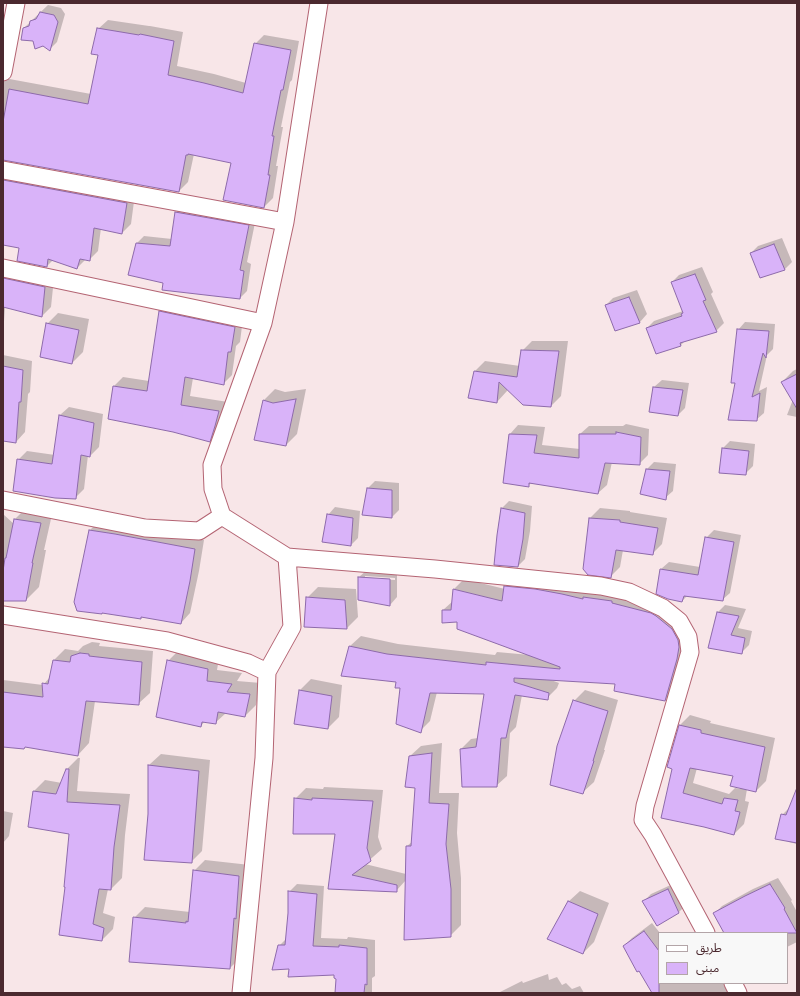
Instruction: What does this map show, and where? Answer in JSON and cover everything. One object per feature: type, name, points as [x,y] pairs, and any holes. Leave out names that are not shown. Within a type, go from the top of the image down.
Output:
[{"type":"street","points":[[3,69],[16,3]]},
{"type":"street","points":[[319,3],[285,222],[262,323],[212,465],[213,489],[222,516],[287,557],[435,568],[602,586],[629,592],[663,608],[679,621],[688,637],[690,652],[645,806],[643,820],[653,835],[705,932]]},
{"type":"street","points":[[3,170],[285,222]]},
{"type":"street","points":[[3,268],[262,323]]},
{"type":"street","points":[[3,500],[145,528],[199,531],[222,516]]},
{"type":"street","points":[[241,993],[264,758],[267,672],[292,627],[287,557]]},
{"type":"street","points":[[3,615],[167,641],[248,663],[267,672]]},
{"type":"street","points":[[734,984],[738,993]]},
{"type":"building","points":[[40,12],[54,15],[58,22],[50,51],[43,46],[35,49],[33,41],[21,40],[23,28],[29,26],[30,21],[36,19]]},
{"type":"building","points":[[97,28],[140,34],[174,41],[168,75],[243,93],[254,43],[291,50],[272,136],[274,136],[268,175],[270,175],[264,208],[223,200],[231,163],[188,154],[186,155],[179,192],[3,160],[3,122],[9,89],[88,104],[98,55],[91,54]]},
{"type":"building","points":[[3,180],[127,203],[122,234],[94,228],[90,261],[80,259],[77,269],[48,259],[47,267],[17,261],[19,248],[3,245]]},
{"type":"building","points":[[175,212],[249,225],[240,270],[244,271],[240,299],[162,290],[163,283],[128,275],[136,243],[170,246]]},
{"type":"building","points":[[774,244],[785,270],[760,278],[750,253]]},
{"type":"building","points":[[695,274],[706,300],[703,301],[717,332],[680,343],[681,346],[656,354],[646,328],[682,316],[681,314],[683,313],[671,282]]},
{"type":"building","points":[[3,278],[45,287],[42,317],[3,307]]},
{"type":"building","points":[[629,297],[640,323],[615,331],[605,305]]},
{"type":"building","points":[[159,311],[235,327],[231,352],[228,352],[224,385],[185,377],[181,405],[219,411],[210,442],[173,432],[108,419],[113,386],[147,391]]},
{"type":"building","points":[[46,323],[79,330],[72,364],[40,357]]},
{"type":"building","points":[[737,329],[769,331],[766,358],[763,353],[752,397],[760,393],[757,421],[728,420],[735,383],[731,383]]},
{"type":"building","points":[[521,350],[559,351],[551,407],[523,405],[499,382],[497,403],[468,398],[474,371],[517,377]]},
{"type":"building","points":[[3,366],[23,370],[16,443],[3,441]]},
{"type":"building","points":[[797,374],[797,409],[781,382]]},
{"type":"building","points":[[653,387],[683,390],[678,416],[649,412]]},
{"type":"building","points":[[296,399],[286,446],[254,440],[263,400],[273,403]]},
{"type":"building","points":[[59,415],[94,423],[90,457],[81,455],[76,499],[55,498],[13,491],[17,459],[52,464]]},
{"type":"building","points":[[616,432],[641,437],[640,465],[605,463],[598,494],[529,483],[529,487],[503,483],[509,434],[537,435],[534,453],[579,458],[579,434],[616,434]]},
{"type":"building","points":[[722,448],[749,451],[746,475],[719,473]]},
{"type":"building","points":[[646,469],[670,471],[666,500],[640,494]]},
{"type":"building","points":[[367,488],[392,490],[392,518],[362,515]]},
{"type":"building","points":[[501,508],[525,513],[523,539],[518,567],[494,565]]},
{"type":"building","points":[[327,514],[353,518],[351,546],[322,542]]},
{"type":"building","points":[[589,518],[620,520],[620,522],[658,528],[653,555],[616,550],[611,578],[588,575],[583,569]]},
{"type":"building","points":[[14,519],[41,523],[32,563],[26,601],[3,601],[3,571]]},
{"type":"building","points":[[89,530],[195,549],[181,624],[141,617],[141,619],[77,611],[74,602]]},
{"type":"building","points":[[705,537],[734,542],[723,601],[684,596],[682,602],[668,599],[656,594],[660,569],[698,575]]},
{"type":"building","points":[[358,577],[390,579],[390,606],[358,600]]},
{"type":"building","points":[[504,586],[535,589],[583,599],[583,597],[612,601],[612,603],[651,613],[672,629],[678,640],[679,647],[677,659],[665,701],[614,691],[615,684],[514,678],[514,682],[549,693],[548,700],[515,695],[506,738],[501,738],[497,787],[462,787],[460,749],[476,747],[484,694],[430,693],[421,733],[396,724],[400,688],[395,688],[396,682],[341,676],[349,646],[387,654],[486,665],[486,662],[560,669],[560,667],[457,629],[457,622],[442,623],[442,610],[451,610],[453,589],[502,601]]},
{"type":"building","points":[[306,597],[345,600],[347,629],[304,627]]},
{"type":"building","points":[[717,612],[739,616],[731,635],[745,638],[742,654],[708,648]]},
{"type":"building","points":[[80,653],[89,654],[89,656],[142,662],[139,705],[86,701],[78,756],[25,747],[24,749],[3,747],[3,692],[43,697],[42,683],[48,684],[53,660],[70,662],[71,656]]},
{"type":"building","points":[[167,660],[208,669],[207,681],[232,684],[227,692],[250,694],[245,717],[218,712],[216,724],[202,722],[201,727],[156,717]]},
{"type":"building","points":[[299,690],[332,696],[328,729],[294,724]]},
{"type":"building","points":[[573,700],[608,711],[583,794],[550,785],[557,746]]},
{"type":"building","points":[[679,725],[701,730],[701,733],[765,747],[756,792],[730,786],[733,776],[690,768],[683,793],[722,804],[724,798],[738,800],[735,811],[740,812],[734,835],[661,818],[672,769],[667,767]]},
{"type":"building","points":[[432,753],[429,803],[449,804],[446,844],[451,889],[451,937],[404,940],[406,846],[411,846],[415,788],[405,787],[409,756]]},
{"type":"building","points":[[148,765],[199,771],[192,863],[144,860],[148,814]]},
{"type":"building","points":[[66,769],[69,769],[67,802],[120,805],[114,847],[111,890],[99,889],[93,924],[104,928],[102,941],[59,935],[65,887],[69,834],[28,827],[33,791],[56,794]]},
{"type":"building","points":[[796,790],[797,843],[775,839],[781,814],[786,815]]},
{"type":"building","points":[[294,798],[312,800],[312,798],[373,801],[367,848],[371,861],[352,875],[397,885],[397,892],[328,889],[335,834],[293,834]]},
{"type":"building","points":[[193,870],[239,876],[230,969],[129,962],[133,917],[188,922]]},
{"type":"building","points":[[770,884],[785,908],[784,909],[797,933],[723,932],[713,913]]},
{"type":"building","points":[[668,889],[679,913],[657,926],[642,901]]},
{"type":"building","points":[[288,891],[317,894],[313,946],[339,947],[339,945],[367,948],[367,985],[365,984],[364,993],[335,993],[336,979],[334,978],[334,975],[288,977],[289,969],[272,970],[278,945],[285,945],[288,913]]},
{"type":"building","points":[[568,901],[598,914],[583,954],[547,939]]},
{"type":"building","points":[[644,931],[658,950],[659,993],[652,993],[639,971],[637,972],[623,946]]}]
